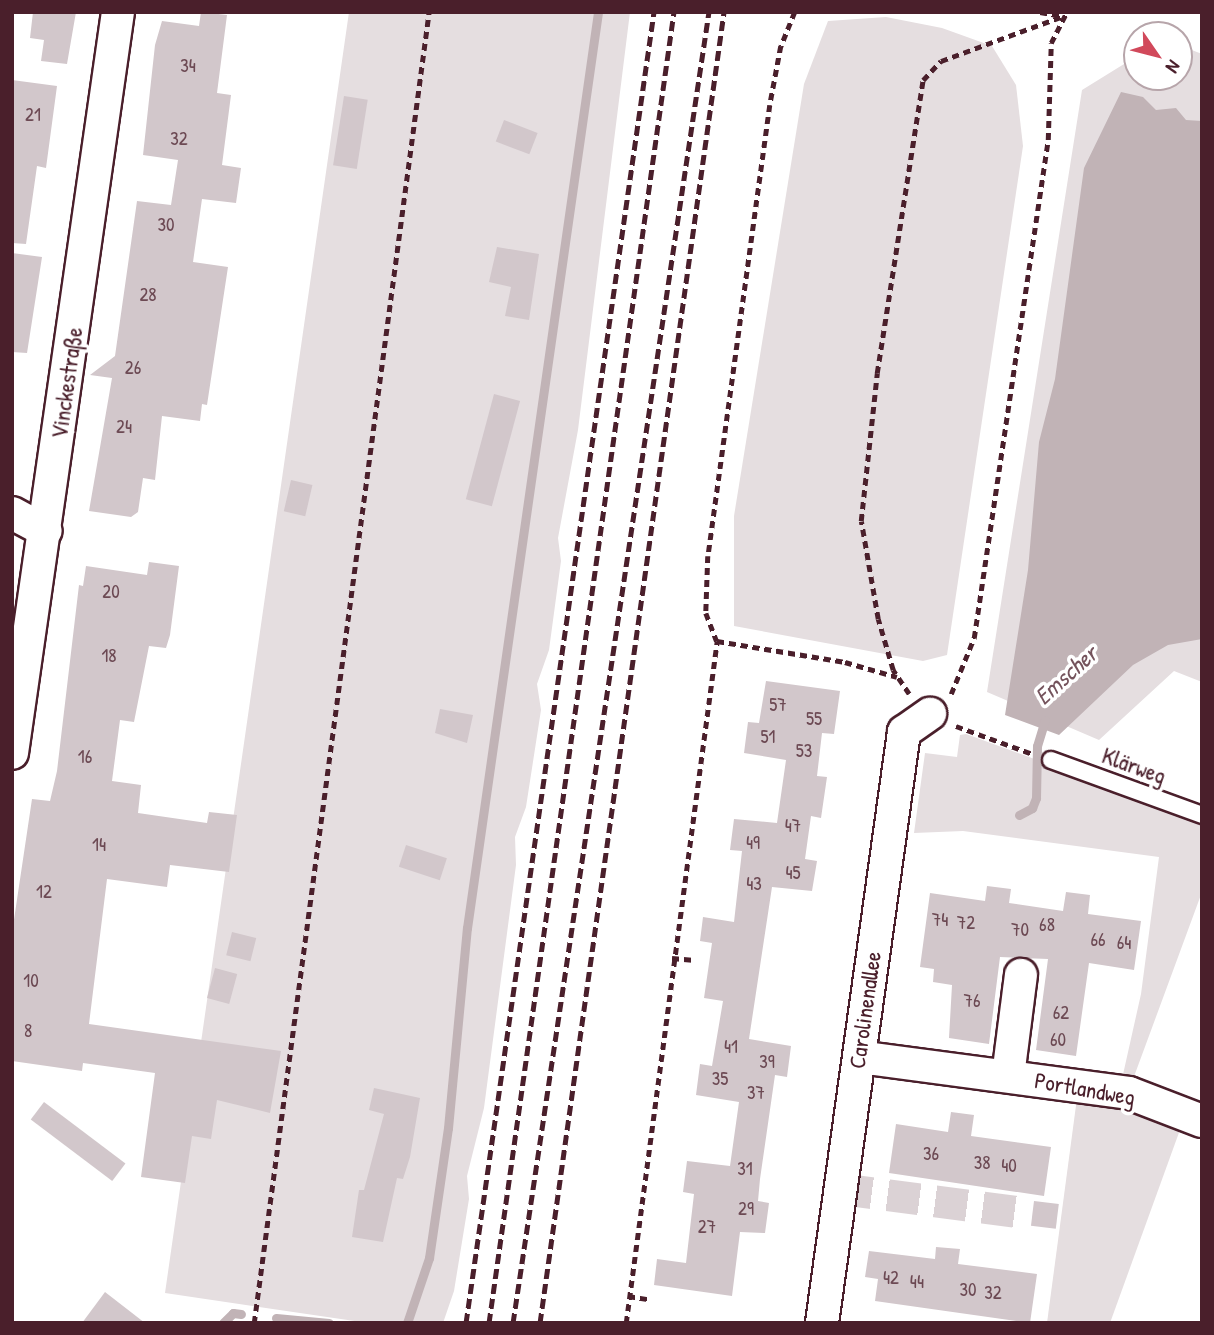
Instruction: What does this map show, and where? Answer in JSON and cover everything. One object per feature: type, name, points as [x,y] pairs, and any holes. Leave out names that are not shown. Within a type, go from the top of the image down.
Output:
[{"type":"street","name":"Vinckestraße","points":[[12,753],[46,531],[118,12]]},
{"type":"street","points":[[12,513],[46,531]]},
{"type":"street","name":"Carolinenallee","points":[[828,1322],[859,1057],[904,732],[930,714]]},
{"type":"street","name":"Portlandweg","points":[[1008,1076],[1021,975]]},
{"type":"street","name":"Portlandweg","points":[[859,1057],[1129,1093],[1202,1121]]},
{"type":"lane","name":"Klärweg","points":[[1051,760],[1202,815]]},
{"type":"path","points":[[254,1323],[429,12]]},
{"type":"path","points":[[626,1323],[672,958],[717,641],[706,613],[708,556],[770,105],[781,46],[795,12]]},
{"type":"path","points":[[1040,12],[1065,14]]},
{"type":"path","points":[[1028,752],[930,714],[899,678],[878,619],[861,521],[877,373],[923,80],[941,61],[1065,14]]},
{"type":"path","points":[[930,714],[963,676],[974,638],[1048,140],[1051,43],[1065,14]]},
{"type":"path","points":[[717,641],[845,662],[899,678]]},
{"type":"path","points":[[672,958],[695,960]]},
{"type":"path","points":[[628,1296],[648,1299]]},
{"type":"shaded area","points":[[349,12],[630,12],[578,430],[558,538],[561,561],[549,650],[537,684],[541,710],[526,807],[515,837],[516,865],[484,1108],[467,1176],[469,1199],[454,1291],[443,1323],[368,1323],[165,1293]]},
{"type":"shaded area","points":[[886,17],[942,28],[992,46],[1016,85],[1023,146],[947,655],[923,661],[734,626],[734,516],[804,84],[828,21]]},
{"type":"shaded area","points":[[1193,50],[1202,54],[1202,682],[1174,671],[1099,740],[987,692],[1082,90],[1123,65],[1123,91],[1193,91]]},
{"type":"shaded area","points":[[966,734],[1202,820],[1202,892],[1132,1082],[1122,1079],[1141,994],[1159,857],[963,831],[914,833],[925,753],[957,757],[960,735]]},
{"type":"shaded area","points":[[1077,1098],[1112,1102],[1181,1127],[1110,1323],[1047,1323]]},
{"type":"water","points":[[1121,92],[1143,97],[1156,110],[1176,108],[1186,120],[1202,121],[1202,639],[1168,645],[1133,665],[1059,735],[1005,715],[1028,570],[1039,442],[1055,379],[1084,168]]},
{"type":"building","points":[[33,12],[76,12],[67,64],[41,61],[44,40],[30,38]]},
{"type":"building","points":[[201,12],[227,15],[217,93],[231,95],[222,165],[241,168],[236,203],[202,199],[193,262],[228,267],[207,405],[202,404],[200,421],[162,416],[155,480],[143,478],[138,512],[131,517],[89,511],[112,378],[90,375],[115,356],[137,201],[171,205],[178,160],[143,155],[155,45],[162,21],[199,26]]},
{"type":"building","points":[[12,80],[57,86],[46,168],[37,166],[26,244],[12,243]]},
{"type":"building","points":[[344,96],[368,100],[357,169],[333,165]]},
{"type":"building","points":[[504,120],[538,133],[529,154],[496,141]]},
{"type":"building","points":[[497,247],[539,254],[529,320],[505,316],[511,287],[489,282]]},
{"type":"building","points":[[12,253],[42,257],[27,353],[12,352]]},
{"type":"building","points":[[494,394],[520,401],[492,506],[466,499]]},
{"type":"building","points":[[291,480],[312,485],[305,516],[284,511]]},
{"type":"building","points":[[149,562],[179,566],[170,635],[166,648],[149,646],[134,722],[120,720],[112,781],[141,785],[138,813],[207,823],[209,812],[237,815],[229,872],[170,865],[167,887],[107,879],[89,1024],[281,1051],[270,1113],[217,1100],[211,1139],[192,1136],[185,1183],[141,1177],[155,1073],[83,1063],[82,1071],[12,1061],[12,933],[32,799],[50,801],[57,771],[79,585],[83,586],[86,566],[147,575]]},
{"type":"building","points":[[766,681],[840,691],[834,734],[822,733],[817,776],[827,777],[821,818],[811,816],[805,859],[817,861],[812,891],[772,887],[749,1039],[791,1046],[787,1077],[775,1075],[760,1179],[758,1201],[769,1203],[765,1233],[740,1232],[732,1296],[654,1285],[657,1259],[686,1263],[694,1194],[683,1192],[687,1161],[730,1166],[739,1102],[696,1095],[700,1064],[712,1066],[723,1001],[704,998],[712,943],[700,941],[703,917],[734,922],[742,851],[730,850],[734,819],[777,823],[786,760],[744,753],[748,722],[759,723]]},
{"type":"building","points":[[440,709],[473,715],[467,743],[435,733]]},
{"type":"building","points":[[406,845],[447,858],[440,880],[399,867]]},
{"type":"building","points":[[987,886],[1011,889],[1009,903],[1063,911],[1066,892],[1090,895],[1088,914],[1141,921],[1134,970],[1089,963],[1076,1056],[1036,1050],[1048,959],[1000,957],[989,1044],[949,1038],[952,985],[933,982],[934,969],[920,967],[930,893],[985,901]]},
{"type":"building","points":[[232,932],[256,938],[250,961],[226,955]]},
{"type":"building","points":[[215,968],[237,974],[229,1004],[207,998]]},
{"type":"building","points":[[374,1088],[420,1098],[410,1157],[403,1179],[397,1178],[383,1242],[352,1237],[359,1190],[364,1190],[384,1114],[369,1110]]},
{"type":"building","points":[[44,1102],[125,1163],[112,1181],[31,1120]]},
{"type":"building","points":[[951,1112],[974,1115],[971,1136],[1051,1147],[1044,1196],[889,1173],[896,1124],[948,1132]]},
{"type":"building","points":[[1034,1201],[1059,1204],[1056,1229],[1031,1226]]},
{"type":"building","points":[[936,1247],[960,1249],[958,1264],[1037,1274],[1030,1323],[875,1301],[878,1279],[865,1277],[869,1251],[935,1259]]},
{"type":"building","points":[[105,1292],[145,1323],[82,1323]]},
{"type":"waterway","points":[[407,1323],[429,1258],[448,1128],[467,928],[598,12]]},
{"type":"waterway","name":"Emscher","points":[[1019,815],[1032,808],[1036,798],[1037,746],[1045,720]]},
{"type":"waterway","name":"Emscher","points":[[223,1323],[233,1313],[241,1314]]},
{"type":"waterway","name":"Emscher","points":[[276,1318],[329,1323]]},
{"type":"tunnel","points":[[840,1189],[1025,1213]]},
{"type":"railway","points":[[466,1323],[654,12]]},
{"type":"railway","points":[[489,1323],[674,12]]},
{"type":"railway","points":[[513,1323],[709,12]]},
{"type":"railway","points":[[540,1323],[724,12]]}]
